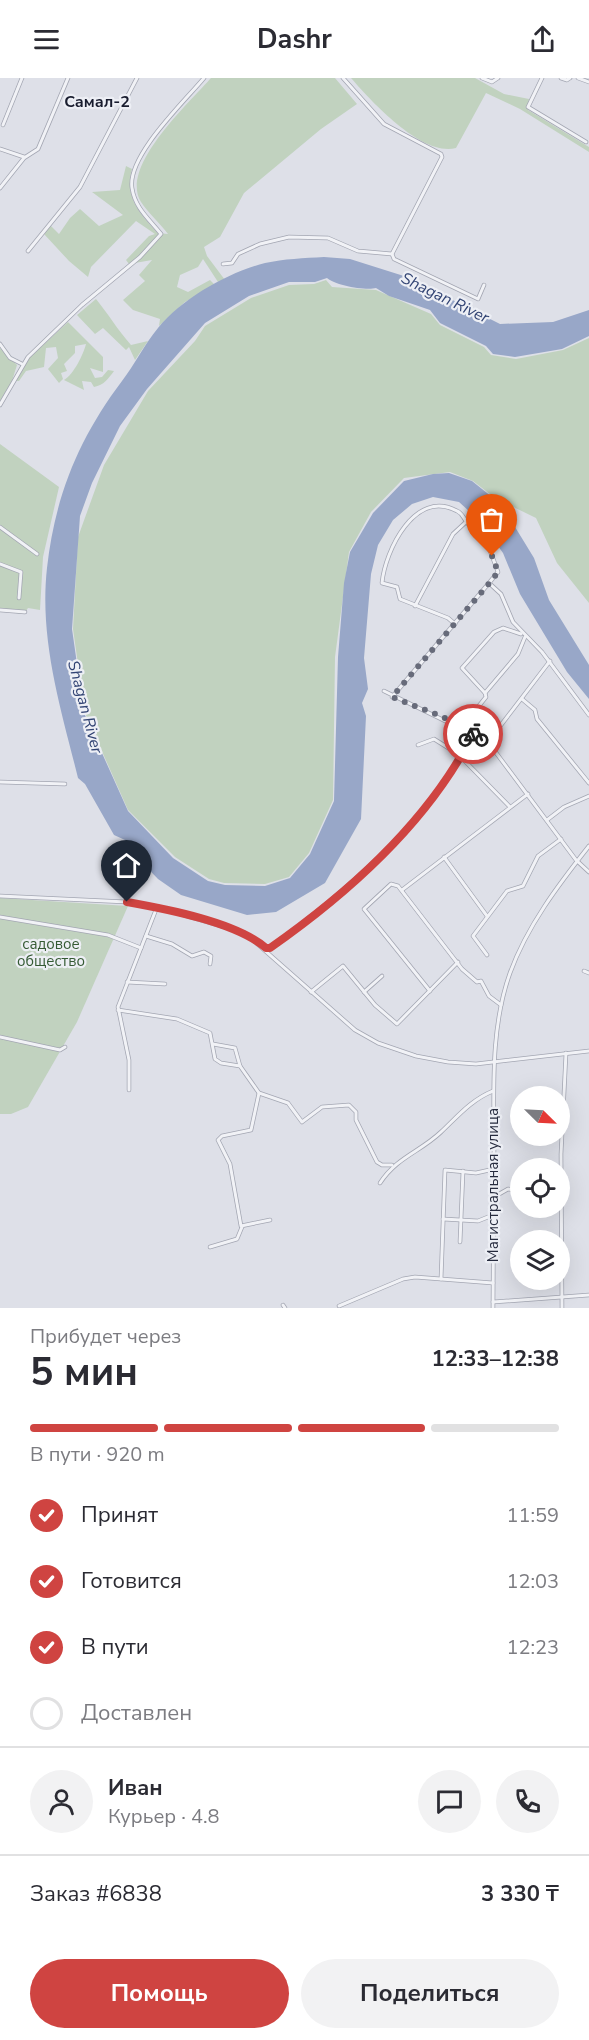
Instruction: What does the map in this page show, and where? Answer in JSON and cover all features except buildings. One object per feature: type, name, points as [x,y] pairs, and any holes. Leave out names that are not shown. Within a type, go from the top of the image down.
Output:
[{"type":"street","points":[[3,125],[22,78]]},
{"type":"street","points":[[0,188],[24,158],[38,149],[68,78]]},
{"type":"street","points":[[28,251],[80,187],[102,149],[137,78]]},
{"type":"street","points":[[0,405],[22,364],[82,306],[140,257],[161,234],[140,210],[132,188],[131,176],[152,140],[204,78]]},
{"type":"street","points":[[343,78],[384,124],[441,154],[442,157],[392,254]]},
{"type":"street","points":[[482,78],[492,81],[498,78]]},
{"type":"street","points":[[542,78],[528,107],[586,142]]},
{"type":"street","points":[[561,78],[570,78]]},
{"type":"street","points":[[578,78],[589,82]]},
{"type":"street","points":[[0,149],[24,158]]},
{"type":"street","points":[[223,264],[232,263],[238,254],[260,244],[289,237],[328,238],[358,251],[392,254]]},
{"type":"street","points":[[392,254],[394,259],[478,299],[484,285]]},
{"type":"street","points":[[0,344],[10,358],[22,364]]},
{"type":"street","points":[[392,697],[455,624],[498,572],[487,544],[459,512],[448,507],[426,509],[410,520],[387,558],[382,583],[397,587],[400,599],[448,618],[455,624]]},
{"type":"street","points":[[415,606],[453,534],[466,522]]},
{"type":"street","points":[[0,527],[37,554]]},
{"type":"street","points":[[0,564],[21,572],[19,598]]},
{"type":"street","points":[[489,583],[501,594],[506,610],[524,636],[550,662],[589,715]]},
{"type":"street","points":[[0,610],[25,612]]},
{"type":"street","points":[[485,693],[462,668],[494,632],[503,628],[524,636]]},
{"type":"street","points":[[462,728],[486,697],[485,693],[518,654],[524,636]]},
{"type":"street","points":[[488,742],[550,662]]},
{"type":"street","points":[[384,691],[392,697],[488,742],[576,860],[589,872]]},
{"type":"street","points":[[522,699],[535,710],[537,719],[589,783]]},
{"type":"street","points":[[266,948],[292,931],[377,861],[416,817],[461,758],[473,733]]},
{"type":"street","points":[[418,746],[435,739],[461,758],[510,807]]},
{"type":"street","points":[[0,782],[65,784]]},
{"type":"street","points":[[402,890],[528,794]]},
{"type":"street","points":[[547,820],[564,807],[589,796]]},
{"type":"street","points":[[487,955],[473,936],[507,891],[523,886],[538,856],[561,839]]},
{"type":"street","name":"Магистральная улица","points":[[493,1308],[494,1063],[501,1005],[510,974],[527,934],[576,860],[589,846]]},
{"type":"street","points":[[444,857],[487,916]]},
{"type":"street","points":[[430,991],[364,909],[391,884],[402,890],[473,980],[481,981],[489,996],[501,1005]]},
{"type":"street","points":[[0,896],[127,902],[157,907],[245,933],[266,948],[311,993],[355,1030],[389,1048],[448,1062],[494,1063],[589,1051]]},
{"type":"street","points":[[129,1090],[129,1060],[118,1010],[157,907]]},
{"type":"street","points":[[0,917],[108,935],[141,948]]},
{"type":"street","points":[[146,936],[172,944],[192,956],[204,952],[211,956],[210,964]]},
{"type":"street","points":[[311,993],[344,966],[364,992],[397,1024],[458,962]]},
{"type":"street","points":[[584,970],[589,973]]},
{"type":"street","points":[[364,992],[382,976]]},
{"type":"street","points":[[127,982],[165,984]]},
{"type":"street","points":[[118,1010],[192,1023],[210,1033],[215,1059],[221,1063],[240,1066]]},
{"type":"street","points":[[0,1037],[60,1050],[65,1047]]},
{"type":"street","points":[[213,1044],[235,1048],[240,1066],[259,1092],[288,1102],[302,1122],[322,1107],[349,1105],[356,1112],[356,1120],[377,1162],[382,1165],[392,1165]]},
{"type":"street","points":[[562,1308],[561,1154],[566,1053]]},
{"type":"street","points":[[380,1183],[392,1165],[440,1133],[458,1113],[494,1090]]},
{"type":"street","points":[[242,1227],[239,1223],[230,1164],[218,1140],[222,1136],[251,1130],[259,1092]]},
{"type":"street","points":[[441,1279],[445,1170],[476,1173],[494,1169]]},
{"type":"street","points":[[460,1242],[463,1171]]},
{"type":"street","points":[[494,1197],[510,1189]]},
{"type":"street","points":[[443,1219],[478,1221],[494,1215]]},
{"type":"street","points":[[242,1227],[270,1220]]},
{"type":"street","points":[[210,1247],[237,1239],[242,1227]]},
{"type":"street","points":[[339,1306],[403,1279],[493,1283]]},
{"type":"street","points":[[493,1302],[562,1295],[589,1295]]},
{"type":"green space","points":[[211,78],[335,78],[357,104],[321,129],[244,193],[220,237],[204,247],[207,256],[225,280],[218,282],[203,259],[198,267],[180,275],[177,287],[188,292],[210,280],[215,285],[185,302],[159,326],[160,319],[133,310],[123,300],[145,281],[139,275],[152,260],[129,264],[126,260],[149,236],[155,234],[136,221],[91,267],[88,277],[69,261],[44,234],[50,225],[59,234],[70,218],[80,209],[99,226],[123,215],[92,192],[120,190],[126,166],[132,169],[130,188],[135,204],[158,233],[168,234],[141,202],[137,188],[140,171],[160,136]]},
{"type":"green space","points":[[351,78],[475,78],[504,94],[529,99],[528,110],[589,147],[589,152],[520,109],[486,93],[456,148],[443,149],[413,136],[398,125]]},
{"type":"green space","points":[[326,280],[332,287],[376,290],[431,314],[440,325],[484,347],[491,355],[516,359],[563,350],[589,338],[589,603],[557,563],[536,518],[495,498],[473,481],[450,472],[404,478],[371,512],[349,552],[335,657],[333,800],[309,853],[289,877],[265,884],[224,883],[209,879],[175,857],[128,810],[85,713],[73,629],[78,537],[104,465],[148,391],[195,341],[205,326],[251,298],[289,285],[314,284]]},
{"type":"green space","points":[[96,299],[131,345],[148,341],[135,360],[129,347],[126,350],[103,328],[95,334],[77,315]]},
{"type":"green space","points":[[68,322],[103,357],[103,372],[90,368],[95,378],[102,377],[108,370],[114,371],[108,379],[94,387],[91,382],[82,381],[84,390],[64,380],[78,364],[86,344],[75,346],[75,353],[64,364],[67,371],[61,373],[63,379],[59,383],[48,369],[58,358],[56,347],[46,348],[44,367],[26,371],[19,381],[15,381],[29,358]]},
{"type":"green space","points":[[0,348],[17,365],[12,381],[0,401]]},
{"type":"green space","points":[[0,444],[59,487],[43,557],[40,610],[28,608],[24,614],[0,611]]},
{"type":"green space","name":"садовое общество","points":[[0,898],[128,906],[77,1022],[28,1107],[11,1114],[0,1114]]},
{"type":"water","name":"Shagan River","points":[[324,257],[350,259],[407,277],[500,324],[553,322],[589,310],[589,336],[562,349],[515,357],[493,354],[486,346],[440,323],[430,310],[389,296],[376,288],[350,287],[327,278],[315,282],[289,282],[249,296],[205,323],[147,389],[120,426],[92,483],[80,516],[72,629],[84,713],[128,811],[173,858],[208,881],[225,885],[265,886],[290,878],[310,854],[334,801],[338,657],[344,583],[350,552],[373,513],[404,481],[433,474],[449,473],[472,481],[492,497],[512,522],[534,558],[549,600],[589,665],[589,699],[567,672],[520,594],[503,553],[480,521],[459,502],[433,497],[412,504],[393,520],[378,545],[371,574],[364,658],[368,689],[362,703],[366,716],[361,819],[325,883],[276,912],[247,915],[181,895],[158,879],[128,848],[125,840],[114,835],[85,784],[78,778],[49,648],[45,595],[47,568],[56,516],[81,446],[107,402],[158,328],[193,297],[236,273],[265,263]]},
{"type":"way so far","points":[[473,734],[443,717],[392,697],[498,572],[492,556]]},
{"type":"district","name":"Самал-2","points":[[97,102]]},
{"type":"route","points":[[127,902],[160,908],[236,930],[253,937],[266,948],[270,948],[346,889],[377,861],[457,765],[473,734]]}]
